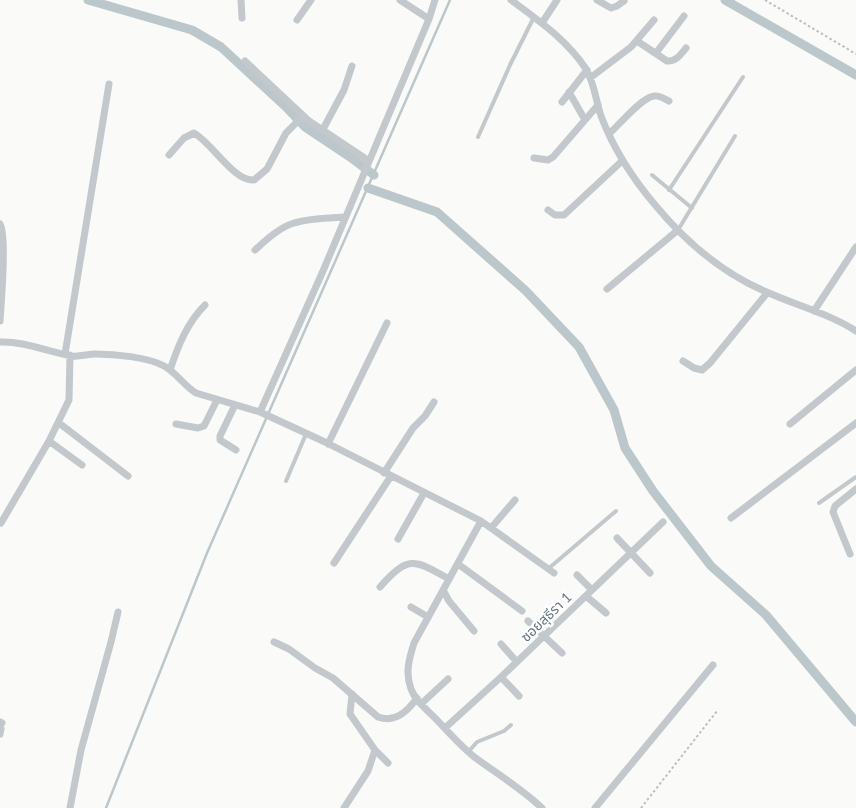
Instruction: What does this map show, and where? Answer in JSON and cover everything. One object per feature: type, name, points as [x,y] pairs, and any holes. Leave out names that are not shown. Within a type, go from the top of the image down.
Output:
[{"type":"street","points":[[241,0],[242,18]]},
{"type":"street","points":[[297,20],[311,0]]},
{"type":"street","points":[[400,0],[429,19]]},
{"type":"street","points":[[261,413],[429,19],[435,0]]},
{"type":"street","points":[[511,0],[542,23],[576,56],[587,70],[609,134],[622,161],[629,173],[678,230],[723,268],[767,293],[834,319],[856,331]]},
{"type":"street","points":[[542,23],[557,0]]},
{"type":"street","points":[[597,0],[611,8],[624,1]]},
{"type":"street","points":[[656,53],[684,16]]},
{"type":"street","points":[[590,78],[620,57],[637,41],[654,20]]},
{"type":"street","points":[[637,41],[667,61],[675,60],[686,48]]},
{"type":"street","points":[[245,61],[300,119],[322,131],[367,166]]},
{"type":"street","points":[[322,131],[344,90],[352,66]]},
{"type":"street","points":[[562,102],[587,70]]},
{"type":"street","points":[[0,523],[49,441],[69,400],[67,355],[109,84]]},
{"type":"street","points":[[569,92],[585,120]]},
{"type":"street","points":[[609,134],[644,101],[654,96],[660,96],[669,101]]},
{"type":"street","points":[[534,158],[548,160],[553,157],[598,105]]},
{"type":"street","points":[[169,155],[184,138],[194,134],[211,147],[236,173],[245,179],[254,180],[267,169],[286,133],[300,119]]},
{"type":"street","points":[[548,210],[555,215],[564,215],[622,161]]},
{"type":"street","points":[[255,250],[293,223],[345,217]]},
{"type":"street","points":[[0,224],[2,229],[2,254],[0,321]]},
{"type":"street","points":[[607,289],[678,230]]},
{"type":"street","points":[[814,311],[856,247]]},
{"type":"street","points":[[683,361],[694,368],[702,370],[710,364],[767,293]]},
{"type":"street","points":[[170,370],[187,329],[205,305]]},
{"type":"street","points":[[328,444],[387,323]]},
{"type":"street","points":[[0,342],[13,342],[67,355],[96,354],[121,356],[148,360],[164,366],[189,390],[196,394],[261,413],[328,444],[481,521],[551,571]]},
{"type":"street","points":[[790,424],[856,370]]},
{"type":"street","points":[[176,424],[198,428],[204,426],[217,400]]},
{"type":"street","points":[[334,562],[388,474],[413,428],[425,416],[434,402]]},
{"type":"street","points":[[234,405],[220,440],[236,450]]},
{"type":"street","points":[[59,423],[128,476]]},
{"type":"street","points":[[731,518],[856,423]]},
{"type":"street","points":[[49,441],[82,465]]},
{"type":"street","points":[[850,554],[833,512],[835,506],[856,489]]},
{"type":"street","points":[[398,539],[424,493]]},
{"type":"street","points":[[491,528],[515,500]]},
{"type":"street","points":[[481,521],[414,643],[408,674],[411,690],[419,701],[468,751],[519,787],[542,808]]},
{"type":"street","name":"ซอยสุธีรา 1","points":[[445,728],[518,662],[664,522]]},
{"type":"street","points":[[617,538],[650,573]]},
{"type":"street","points":[[380,586],[399,567],[413,563],[420,563],[450,579]]},
{"type":"street","points":[[458,564],[522,611]]},
{"type":"street","points":[[577,574],[592,590]]},
{"type":"street","points":[[443,590],[449,601],[474,631]]},
{"type":"street","points":[[586,596],[606,613]]},
{"type":"street","points":[[411,607],[428,618]]},
{"type":"street","points":[[70,808],[81,750],[118,612]]},
{"type":"street","points":[[528,621],[562,653]]},
{"type":"street","points":[[274,642],[289,648],[315,668],[333,678],[370,711],[385,720],[401,715],[448,679]]},
{"type":"street","points":[[501,644],[518,662]]},
{"type":"street","points":[[595,808],[713,665]]},
{"type":"street","points":[[502,677],[518,696]]},
{"type":"street","points":[[352,694],[350,714],[375,750],[388,763]]},
{"type":"street","points":[[344,808],[368,771],[375,750]]},
{"type":"lane","points":[[478,137],[534,16]]},
{"type":"lane","points":[[669,190],[743,77]]},
{"type":"lane","points":[[678,230],[735,136]]},
{"type":"lane","points":[[652,175],[692,208]]},
{"type":"lane","points":[[286,481],[306,434]]},
{"type":"lane","points":[[820,503],[856,477]]},
{"type":"lane","points":[[551,571],[616,511]]},
{"type":"lane","points":[[468,751],[477,742],[504,731],[511,725]]},
{"type":"path","points":[[765,0],[856,54]]},
{"type":"path","points":[[641,808],[717,711]]},
{"type":"waterway","points":[[88,0],[192,30],[221,47],[305,127],[374,175]]},
{"type":"waterway","points":[[106,808],[207,553],[450,0]]},
{"type":"waterway","points":[[725,0],[856,75]]},
{"type":"waterway","points":[[368,188],[437,212],[526,291],[579,347],[614,410],[625,448],[653,491],[711,566],[766,615],[856,722]]}]
